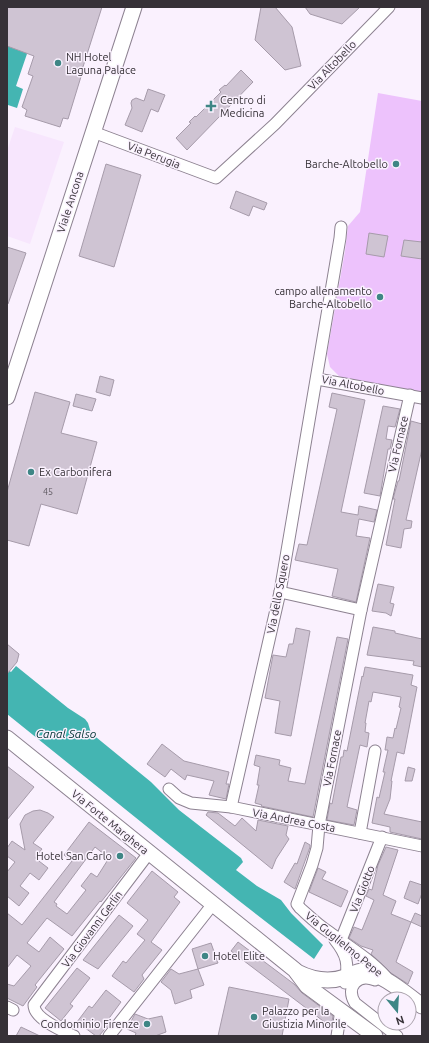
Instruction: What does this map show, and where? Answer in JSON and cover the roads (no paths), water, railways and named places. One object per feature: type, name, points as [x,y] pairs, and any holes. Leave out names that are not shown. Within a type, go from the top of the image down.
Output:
[{"type":"street","name":"Viale Ancona","points":[[7,397],[134,7]]},
{"type":"street","name":"Via Altobello","points":[[216,178],[275,124],[390,7]]},
{"type":"street","name":"Via Perugia","points":[[93,132],[216,178]]},
{"type":"street","name":"Via Altobello","points":[[341,227],[316,379],[422,398]]},
{"type":"street","name":"Via dello Squero","points":[[231,803],[280,592],[316,379]]},
{"type":"street","name":"Via Fornace","points":[[297,904],[317,848],[319,825],[361,610],[410,395]]},
{"type":"street","points":[[280,592],[361,610]]},
{"type":"street","name":"Via Forte Marghera","points":[[7,738],[295,970],[307,986],[375,1036]]},
{"type":"street","points":[[360,833],[375,751]]},
{"type":"street","name":"Via Andrea Costa","points":[[169,789],[179,798],[191,804],[231,803],[319,825],[422,846]]},
{"type":"street","name":"Via Giotto","points":[[341,944],[382,837]]},
{"type":"street","name":"Via Giovanni Gerlin","points":[[74,1036],[44,1019],[36,1012],[34,1005],[150,853]]},
{"type":"street","points":[[110,1036],[213,904]]},
{"type":"street","name":"Via Guglielmo Pepe","points":[[297,904],[341,944],[379,969],[392,984]]},
{"type":"street","points":[[341,944],[348,963],[341,978],[349,1002],[390,1036]]},
{"type":"street","name":"Via Guglielmo Pepe","points":[[295,970],[316,980],[323,981],[341,978],[362,971],[372,973],[392,984],[422,1006]]},
{"type":"street","points":[[377,1021],[355,1004],[352,998],[351,989],[360,979],[369,978],[375,979],[391,991]]},
{"type":"street","points":[[337,1036],[341,1010]]},
{"type":"water","points":[[7,7],[43,7],[16,86],[23,89],[17,108],[8,105],[7,109]]},
{"type":"water","name":"Canal Salso","points":[[16,666],[68,708],[85,719],[91,733],[151,782],[179,810],[241,858],[243,862],[236,870],[257,886],[281,900],[291,913],[323,945],[314,959],[238,900],[7,714],[7,669],[11,672]]},
{"type":"place","name":"NH Hotel Laguna Palace","points":[[58,63]]},
{"type":"place","name":"Centro di Medicina","points":[[211,106]]},
{"type":"place","name":"Barche-Altobello","points":[[396,164]]},
{"type":"place","name":"campo allenamento Barche-Altobello","points":[[380,297]]},
{"type":"place","name":"Ex Carbonifera","points":[[31,472]]},
{"type":"place","name":"Hotel San Carlo","points":[[120,856]]},
{"type":"place","name":"Hotel Elite","points":[[205,956]]},
{"type":"place","name":"Palazzo per la Giustizia Minorile","points":[[254,1017]]},
{"type":"place","name":"Condominio Firenze","points":[[147,1024]]}]
